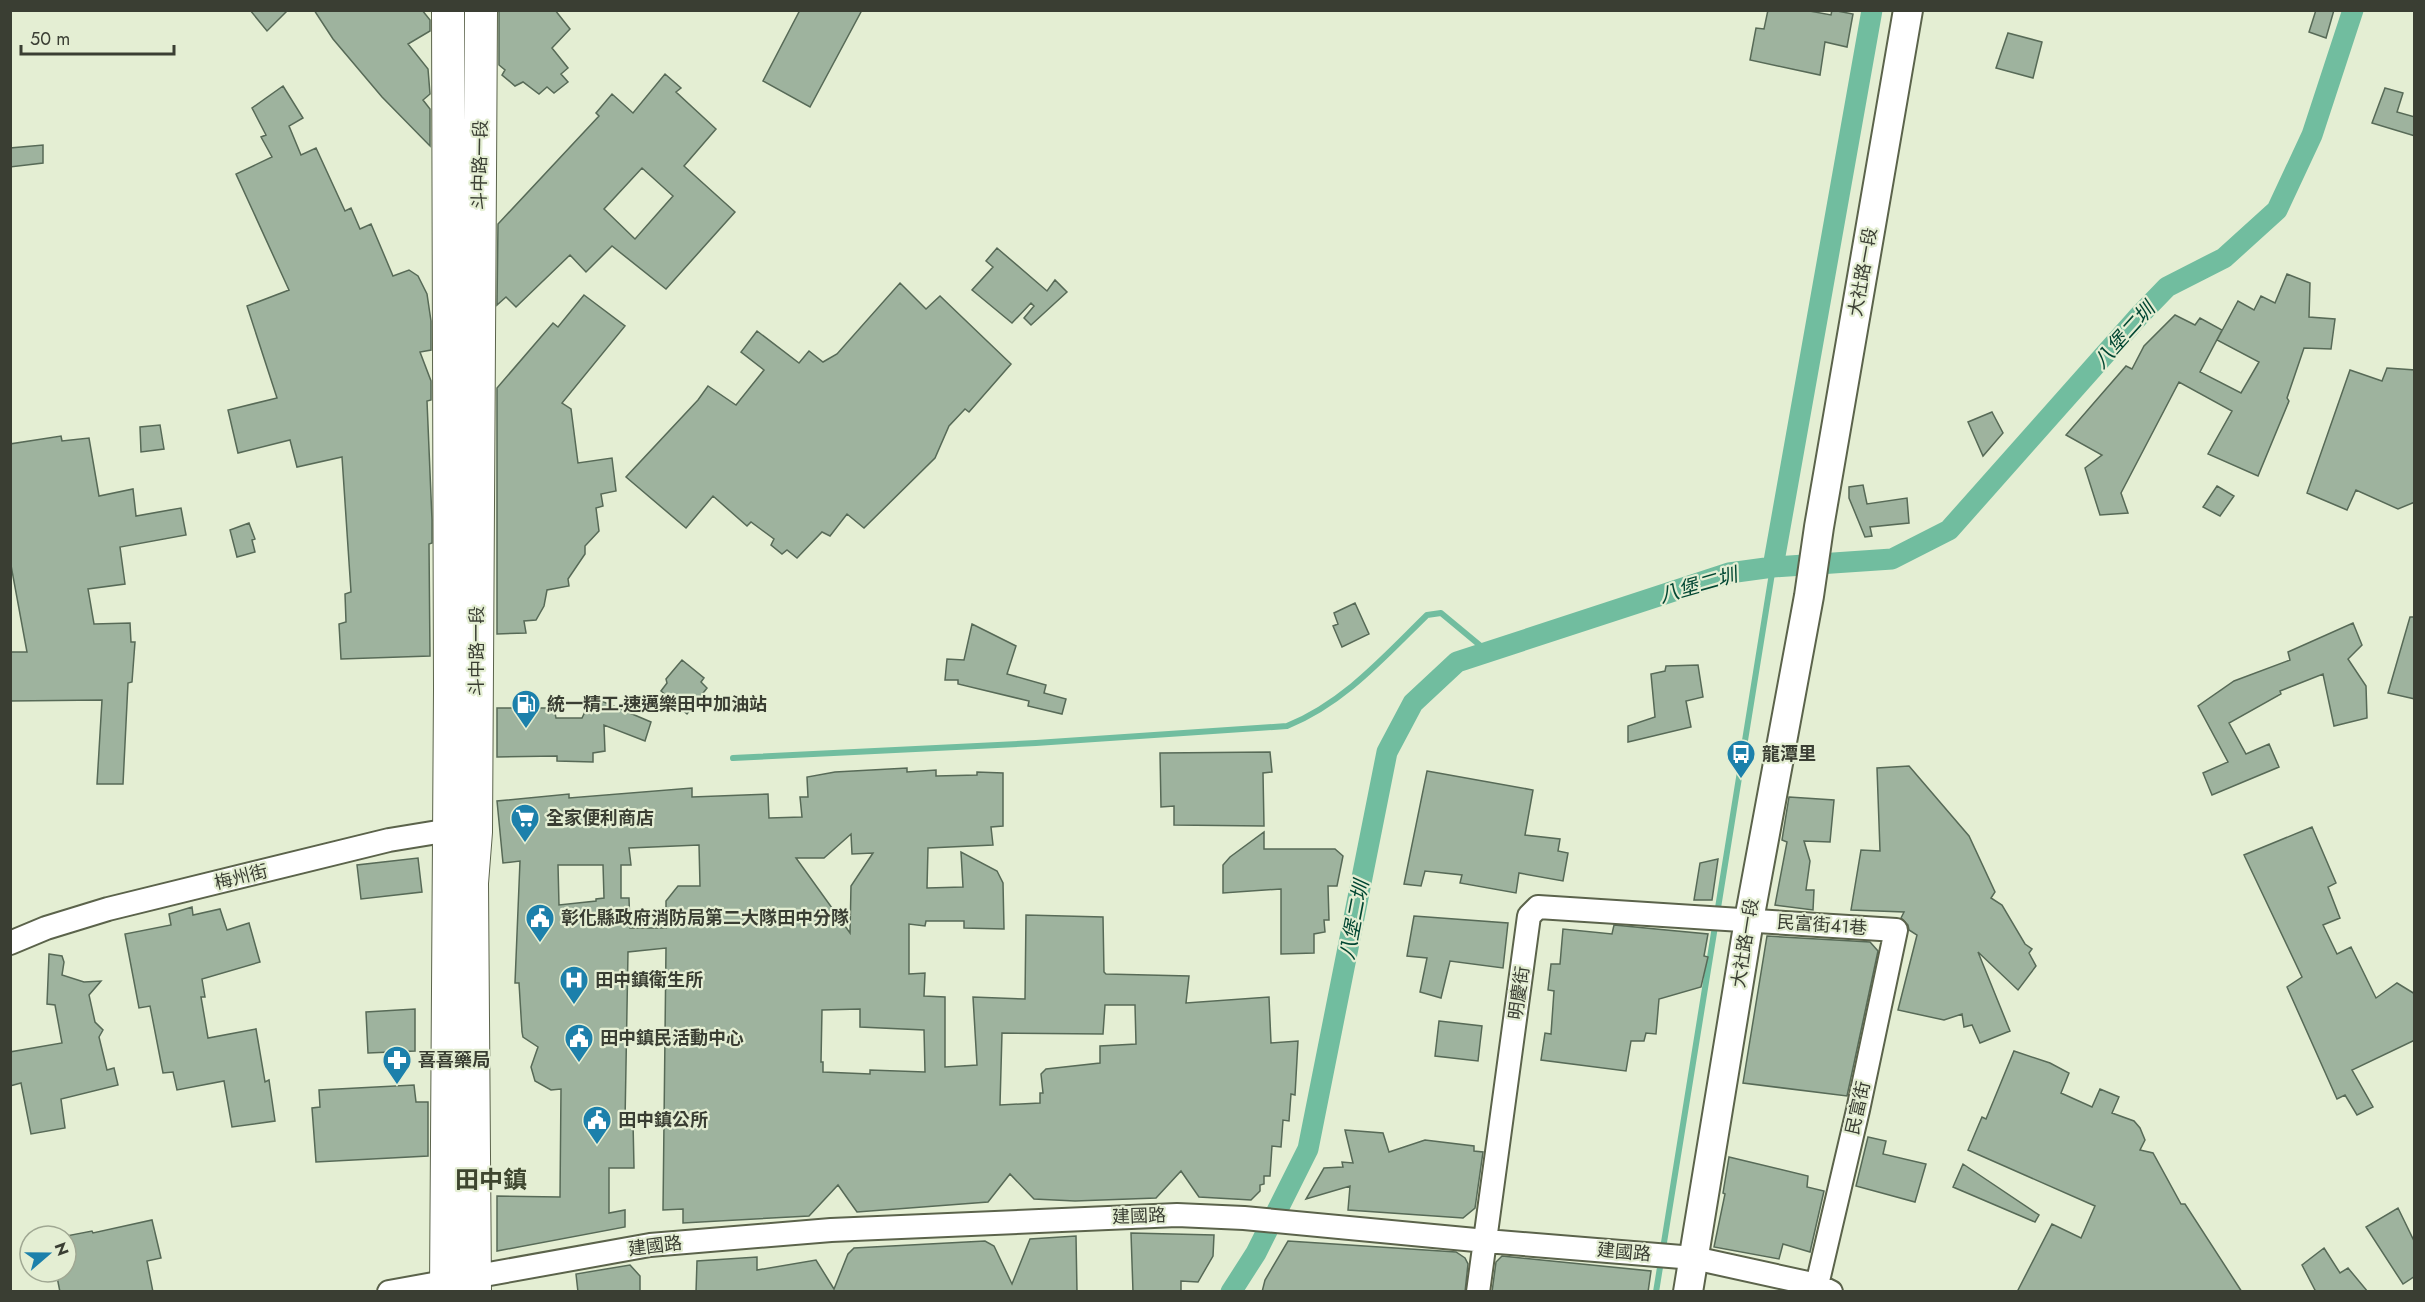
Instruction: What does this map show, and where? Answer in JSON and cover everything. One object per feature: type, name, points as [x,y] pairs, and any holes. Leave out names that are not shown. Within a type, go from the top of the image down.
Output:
[{"type":"main road","name":"斗中路一段","points":[[448,10],[464,689]]},
{"type":"main road","name":"斗中路一段","points":[[460,1285],[472,882],[463,831],[464,689],[481,10]]},
{"type":"street","name":"大社路一段","points":[[1688,1292],[1749,920],[1809,596],[1908,10]]},
{"type":"street","name":"梅州街","points":[[10,943],[46,928],[108,909],[389,840],[463,831]]},
{"type":"street","name":"明慶街","points":[[1478,1292],[1529,916],[1538,907],[1749,920]]},
{"type":"street","name":"民富街41巷","points":[[1749,920],[1896,930]]},
{"type":"street","name":"民富街","points":[[1824,1288],[1896,930]]},
{"type":"street","name":"建國路","points":[[389,1292],[460,1285],[650,1245],[831,1230],[1177,1215],[1694,1258],[1824,1288]]},
{"type":"building","points":[[250,10],[288,10],[267,31]]},
{"type":"building","points":[[314,10],[422,10],[430,20],[430,31],[408,44],[428,69],[430,94],[423,100],[430,109],[430,146],[382,97],[333,39]]},
{"type":"building","points":[[499,10],[555,10],[570,29],[552,48],[568,68],[561,74],[568,82],[554,93],[547,87],[539,94],[523,82],[515,86],[502,75],[505,70],[499,65]]},
{"type":"building","points":[[800,10],[862,10],[810,107],[763,81]]},
{"type":"building","points":[[1768,10],[1804,10],[1831,15],[1832,10],[1853,14],[1847,47],[1825,42],[1820,75],[1750,60],[1756,28],[1764,29]]},
{"type":"building","points":[[2316,10],[2334,10],[2326,38],[2309,32]]},
{"type":"building","points":[[2008,33],[2042,42],[2033,78],[1996,68]]},
{"type":"building","points":[[665,74],[681,88],[676,92],[716,129],[684,166],[735,212],[666,289],[612,246],[586,272],[570,255],[516,307],[506,297],[497,305],[498,224],[599,116],[596,113],[612,94],[633,113]],"holes":[[[642,168],[673,196],[635,239],[604,209]]]},
{"type":"building","points":[[283,86],[303,118],[289,126],[301,155],[316,148],[345,211],[351,208],[360,229],[371,224],[393,276],[409,270],[418,276],[427,294],[431,321],[431,350],[420,352],[431,381],[431,400],[427,401],[432,520],[432,543],[429,544],[430,656],[341,659],[339,624],[346,622],[345,594],[351,592],[342,457],[297,467],[290,440],[238,453],[228,410],[277,398],[247,306],[289,290],[236,174],[272,157],[261,137],[266,135],[252,108]]},
{"type":"building","points":[[2385,88],[2403,93],[2397,112],[2415,117],[2415,136],[2372,123]]},
{"type":"building","points":[[43,145],[43,163],[10,167],[10,148]]},
{"type":"building","points":[[997,248],[1047,291],[1055,280],[1067,292],[1031,325],[1024,318],[1034,306],[1031,303],[1012,323],[972,290],[993,267],[986,261]]},
{"type":"building","points":[[2287,274],[2310,283],[2309,317],[2335,319],[2331,349],[2304,348],[2287,398],[2289,401],[2258,476],[2208,454],[2232,411],[2179,382],[2121,493],[2128,513],[2100,515],[2085,468],[2102,455],[2066,435],[2126,366],[2132,369],[2144,346],[2175,315],[2195,325],[2200,318],[2222,330],[2200,372],[2241,393],[2259,362],[2217,340],[2238,301],[2254,310],[2261,296],[2275,303]]},
{"type":"building","points":[[900,283],[926,309],[940,296],[1011,364],[969,412],[965,409],[949,426],[935,458],[864,528],[847,514],[830,536],[822,532],[797,558],[787,550],[782,554],[771,545],[774,539],[751,522],[747,526],[713,496],[686,528],[626,477],[698,400],[708,386],[736,405],[764,370],[741,352],[757,331],[799,363],[809,351],[823,362],[837,354]]},
{"type":"building","points":[[584,295],[625,326],[562,403],[571,409],[578,463],[612,458],[616,491],[601,494],[603,506],[596,508],[599,531],[585,546],[585,554],[568,579],[569,586],[547,590],[544,606],[536,620],[524,621],[526,633],[497,634],[497,388],[553,323],[558,327]]},
{"type":"building","points":[[2387,368],[2415,370],[2415,502],[2398,509],[2356,490],[2347,510],[2307,493],[2350,370],[2382,381]]},
{"type":"building","points":[[1992,412],[2003,433],[1983,456],[1968,422]]},
{"type":"building","points":[[160,425],[164,449],[141,452],[140,427]]},
{"type":"building","points":[[61,436],[62,441],[89,438],[99,496],[133,489],[136,516],[181,508],[186,535],[120,547],[125,584],[88,589],[94,624],[130,623],[131,642],[135,642],[132,682],[128,683],[123,784],[97,784],[102,700],[10,701],[10,652],[27,652],[10,560],[10,444]]},
{"type":"building","points":[[1863,485],[1867,504],[1907,498],[1909,523],[1870,527],[1872,536],[1865,537],[1849,498],[1849,487]]},
{"type":"building","points":[[2217,486],[2234,496],[2220,516],[2203,507]]},
{"type":"building","points":[[249,523],[255,539],[252,540],[255,552],[237,557],[230,530]]},
{"type":"building","points":[[1355,603],[1369,634],[1342,647],[1333,626],[1338,624],[1334,613]]},
{"type":"building","points":[[2410,617],[2415,617],[2415,699],[2388,693]]},
{"type":"building","points":[[2353,623],[2362,645],[2348,659],[2366,686],[2367,718],[2334,726],[2323,674],[2280,691],[2281,694],[2229,723],[2246,754],[2269,744],[2279,767],[2212,795],[2203,773],[2228,762],[2198,706],[2234,681],[2290,660],[2288,652]]},
{"type":"building","points":[[972,624],[1016,646],[1007,674],[1046,685],[1044,693],[1066,699],[1062,714],[1028,706],[1029,701],[958,684],[958,680],[945,680],[947,659],[964,660]]},
{"type":"building","points":[[682,660],[704,678],[701,682],[707,688],[687,714],[661,691],[667,683],[666,679]]},
{"type":"building","points":[[1698,665],[1703,697],[1686,701],[1691,727],[1628,742],[1628,726],[1655,717],[1651,674],[1665,671],[1666,666]]},
{"type":"building","points":[[592,697],[651,722],[645,741],[604,725],[605,751],[593,753],[593,762],[557,761],[557,756],[497,757],[497,708],[554,708],[556,718],[582,718]]},
{"type":"building","points":[[1270,752],[1272,772],[1263,773],[1264,826],[1174,825],[1174,806],[1161,807],[1160,753]]},
{"type":"building","points":[[1909,766],[1969,836],[1995,892],[1991,898],[2002,905],[2025,944],[2032,949],[2029,953],[2036,966],[2018,990],[1978,952],[2010,1031],[1980,1043],[1972,1025],[1964,1027],[1962,1014],[1944,1020],[1898,1010],[1917,935],[1909,930],[1908,925],[1901,918],[1904,912],[1851,910],[1861,850],[1880,851],[1877,768]]},
{"type":"building","points":[[907,768],[907,772],[936,770],[936,776],[977,775],[977,772],[1003,773],[1003,826],[991,827],[993,845],[928,848],[927,888],[963,887],[961,852],[997,871],[1003,883],[1004,929],[964,928],[964,921],[926,921],[925,926],[909,924],[909,974],[925,973],[924,996],[945,997],[945,1067],[977,1065],[973,997],[1025,999],[1026,915],[1103,917],[1104,972],[1106,974],[1189,976],[1186,1003],[1269,997],[1271,1043],[1298,1041],[1295,1095],[1291,1094],[1289,1121],[1283,1120],[1281,1147],[1272,1146],[1270,1176],[1264,1176],[1264,1184],[1260,1185],[1260,1191],[1251,1200],[1199,1197],[1181,1171],[1156,1198],[1075,1201],[1034,1199],[1010,1174],[988,1202],[857,1212],[838,1185],[809,1216],[683,1223],[683,1209],[663,1210],[666,948],[628,952],[625,1122],[633,1122],[634,1168],[609,1168],[609,1213],[625,1210],[625,1227],[497,1251],[497,1196],[560,1197],[561,1089],[551,1090],[535,1081],[531,1067],[538,1047],[523,1037],[519,983],[515,983],[520,861],[503,863],[497,801],[569,794],[569,798],[692,788],[692,797],[768,794],[769,818],[802,817],[800,797],[808,797],[807,777],[835,772]],"holes":[[[851,834],[852,854],[873,853],[851,886],[850,933],[796,858],[824,858]],[[699,845],[700,886],[678,886],[666,901],[666,928],[630,928],[629,898],[621,898],[621,865],[631,865],[629,848]],[[558,865],[603,865],[604,898],[559,905]],[[1105,1005],[1135,1005],[1136,1044],[1100,1046],[1100,1063],[1046,1069],[1041,1074],[1043,1093],[1040,1093],[1040,1103],[1000,1105],[1002,1033],[1103,1034]],[[860,1009],[860,1027],[924,1030],[925,1072],[870,1070],[870,1074],[823,1072],[823,1062],[821,1062],[822,1010]]]},
{"type":"building","points":[[1427,771],[1533,790],[1525,835],[1560,839],[1558,851],[1568,853],[1563,881],[1519,873],[1516,893],[1460,883],[1462,875],[1425,871],[1421,886],[1404,884]]},
{"type":"building","points":[[1789,797],[1834,800],[1830,842],[1804,841],[1810,861],[1806,890],[1814,890],[1813,910],[1775,905],[1787,842],[1782,840]]},
{"type":"building","points":[[2312,827],[2336,883],[2328,887],[2340,918],[2323,925],[2337,954],[2351,947],[2376,998],[2397,983],[2415,994],[2415,1040],[2352,1070],[2373,1107],[2357,1115],[2345,1095],[2337,1099],[2287,987],[2302,977],[2244,855]]},
{"type":"building","points":[[1264,832],[1264,849],[1335,849],[1343,856],[1337,886],[1328,886],[1329,920],[1324,920],[1325,932],[1314,934],[1314,953],[1281,954],[1281,889],[1223,893],[1223,865],[1230,857]]},
{"type":"building","points":[[418,858],[422,892],[361,899],[357,865]]},
{"type":"building","points":[[1718,859],[1712,900],[1694,900],[1700,863]]},
{"type":"building","points":[[192,907],[193,915],[220,909],[227,930],[249,923],[260,962],[202,979],[205,997],[201,997],[208,1038],[256,1029],[265,1082],[269,1080],[275,1121],[232,1127],[224,1081],[177,1090],[173,1072],[163,1073],[150,1006],[139,1008],[125,934],[171,925],[169,914]]},
{"type":"building","points":[[1414,916],[1508,923],[1503,968],[1450,961],[1441,998],[1420,992],[1427,958],[1407,956]]},
{"type":"building","points":[[1614,925],[1708,934],[1704,956],[1708,957],[1701,987],[1659,999],[1656,1034],[1646,1033],[1644,1041],[1631,1041],[1626,1071],[1541,1060],[1545,1033],[1551,1034],[1554,991],[1548,990],[1551,964],[1560,964],[1563,929],[1612,934]]},
{"type":"building","points":[[1767,936],[1870,942],[1878,951],[1847,1096],[1743,1083]]},
{"type":"building","points":[[49,954],[62,956],[64,962],[62,975],[84,982],[101,981],[89,995],[95,1022],[103,1030],[99,1037],[107,1070],[114,1068],[118,1085],[61,1099],[65,1128],[31,1134],[21,1083],[10,1086],[10,1052],[62,1043],[55,1005],[47,1004]]},
{"type":"building","points":[[415,1009],[415,1051],[368,1053],[366,1012]]},
{"type":"building","points":[[1439,1021],[1482,1026],[1478,1061],[1435,1056]]},
{"type":"building","points":[[2014,1051],[2050,1063],[2069,1073],[2061,1093],[2092,1107],[2100,1089],[2119,1097],[2112,1113],[2134,1121],[2140,1128],[2145,1140],[2140,1150],[2153,1153],[2181,1204],[2185,1204],[2242,1292],[2017,1292],[2052,1224],[2081,1238],[2095,1206],[1968,1150],[1982,1117],[1986,1119]]},
{"type":"building","points":[[414,1085],[416,1102],[428,1102],[428,1156],[316,1162],[312,1108],[320,1107],[319,1090]]},
{"type":"building","points":[[1345,1130],[1383,1133],[1389,1152],[1425,1140],[1474,1146],[1474,1151],[1483,1152],[1475,1208],[1463,1218],[1348,1210],[1350,1186],[1306,1199],[1324,1168],[1343,1167],[1342,1162],[1353,1163]]},
{"type":"building","points":[[1868,1137],[1886,1141],[1883,1154],[1926,1164],[1915,1202],[1856,1186]]},
{"type":"building","points":[[1729,1157],[1808,1176],[1807,1187],[1824,1191],[1810,1252],[1783,1244],[1779,1259],[1714,1247],[1725,1194],[1723,1193]]},
{"type":"building","points":[[1963,1164],[2039,1215],[2035,1222],[1953,1187]]},
{"type":"building","points":[[2398,1208],[2415,1243],[2415,1276],[2403,1284],[2366,1227]]},
{"type":"building","points":[[152,1220],[161,1258],[147,1261],[153,1292],[60,1292],[58,1284],[78,1284],[78,1234],[92,1231],[93,1233]]},
{"type":"building","points":[[1131,1233],[1214,1235],[1213,1256],[1198,1282],[1181,1281],[1181,1292],[1133,1292]]},
{"type":"building","points":[[1076,1236],[1077,1292],[696,1292],[697,1261],[757,1257],[757,1270],[816,1260],[834,1289],[848,1254],[854,1248],[985,1241],[994,1246],[1012,1284],[1030,1239]]},
{"type":"building","points":[[1288,1241],[1456,1252],[1465,1258],[1468,1264],[1465,1292],[1262,1292],[1265,1280]]},
{"type":"building","points":[[2324,1248],[2340,1273],[2348,1268],[2368,1292],[2316,1292],[2302,1265]]},
{"type":"building","points":[[1502,1256],[1651,1271],[1648,1292],[1492,1292],[1496,1262]]},
{"type":"building","points":[[630,1265],[640,1276],[640,1292],[578,1292],[576,1274]]},
{"type":"waterway","points":[[1773,567],[1872,10]]},
{"type":"waterway","name":"八堡二圳","points":[[1231,1292],[1256,1253],[1308,1149],[1387,752],[1413,703],[1457,662],[1729,573],[1773,567],[1892,559],[1949,530],[2167,287],[2224,258],[2277,210],[2312,135],[2353,10]]},
{"type":"waterway","points":[[1656,1292],[1773,567]]},
{"type":"waterway","points":[[733,758],[1036,743],[1287,726],[1327,705],[1345,692],[1379,663],[1427,615],[1441,613],[1488,652]]},
{"type":"place","name":"統一精工-速邁樂田中加油站","points":[[526,730]]},
{"type":"place","name":"龍潭里","points":[[1741,780]]},
{"type":"place","name":"全家便利商店","points":[[525,844]]},
{"type":"place","name":"彰化縣政府消防局第二大隊田中分隊","points":[[540,944]]},
{"type":"place","name":"田中鎮衛生所","points":[[574,1006]]},
{"type":"place","name":"田中鎮民活動中心","points":[[579,1064]]},
{"type":"place","name":"喜喜藥局","points":[[397,1086]]},
{"type":"place","name":"田中鎮公所","points":[[597,1146]]},
{"type":"district","name":"田中鎮","points":[[491,1180]]}]
